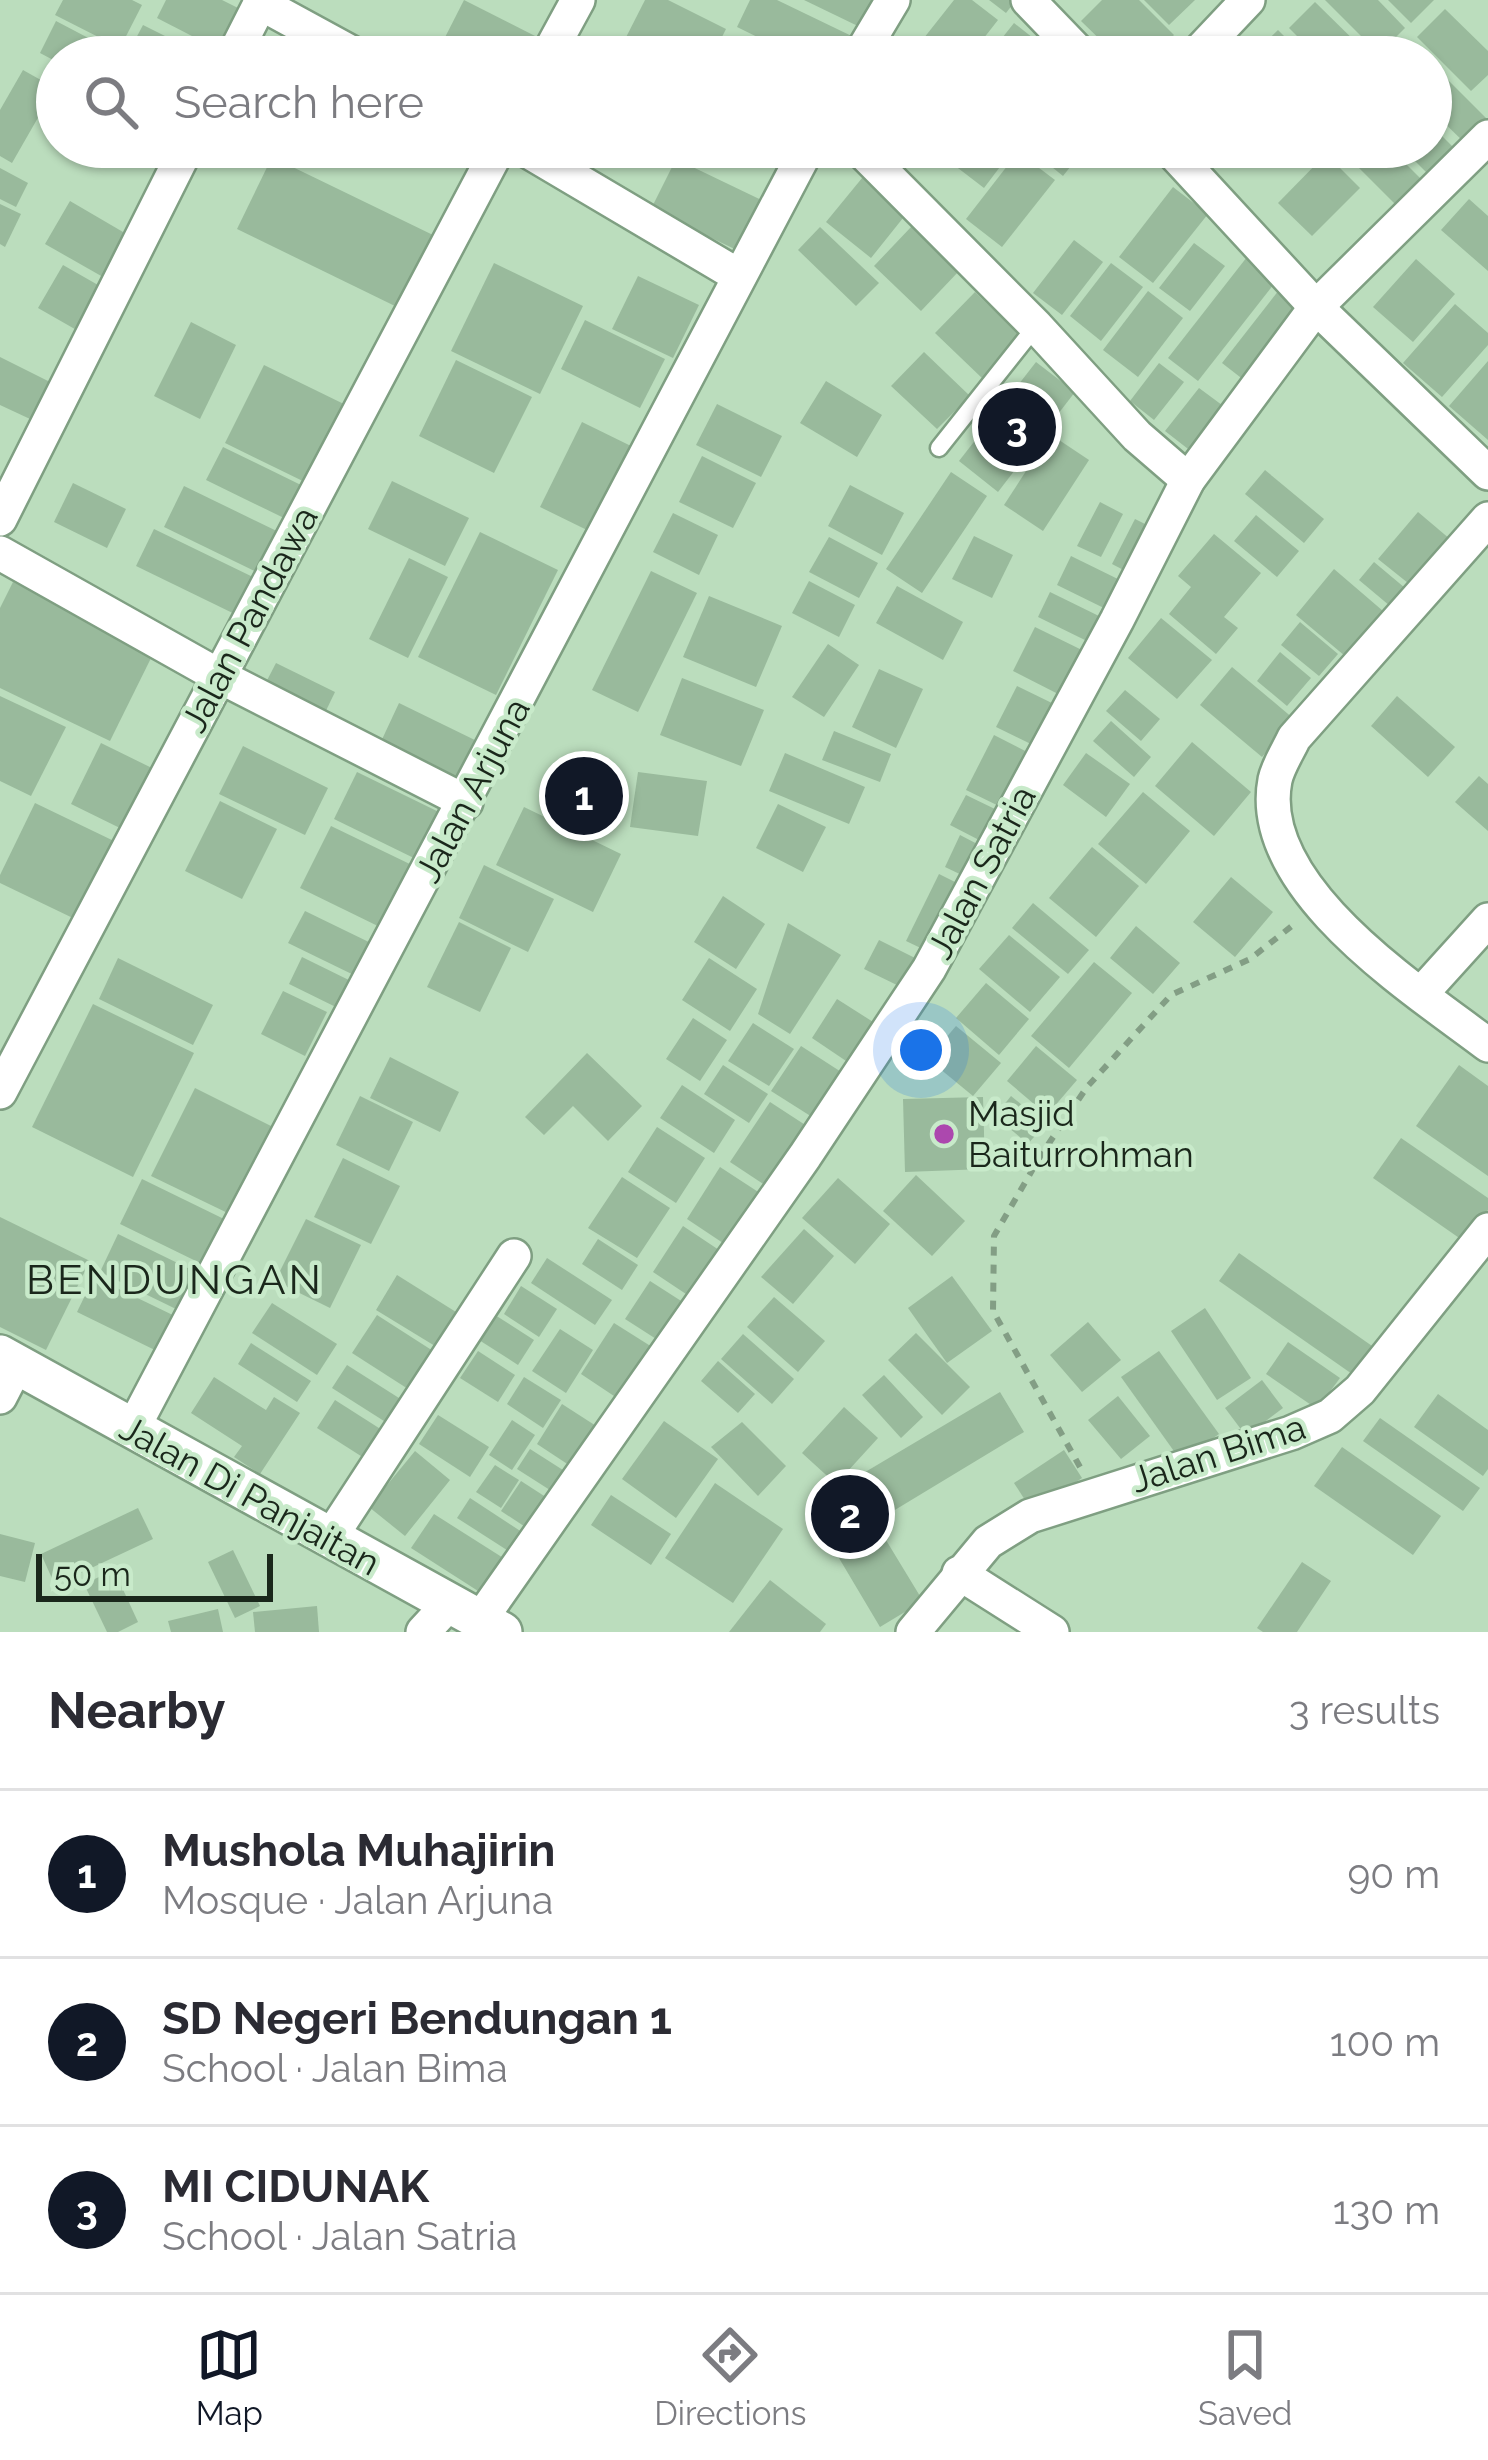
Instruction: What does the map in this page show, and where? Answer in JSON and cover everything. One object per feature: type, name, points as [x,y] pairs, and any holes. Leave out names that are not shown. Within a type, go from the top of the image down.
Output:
[{"type":"street","points":[[558,36],[578,0]]},
{"type":"street","points":[[871,36],[892,0]]},
{"type":"street","points":[[1028,0],[1063,36]]},
{"type":"street","points":[[1214,36],[1247,0]]},
{"type":"street","points":[[243,36],[261,1],[322,36]]},
{"type":"street","name":"Jalan Satria","points":[[463,1622],[805,1156],[929,970],[1188,480],[1316,307],[1488,136]]},
{"type":"street","points":[[0,518],[176,168]]},
{"type":"street","name":"Jalan Pandawa","points":[[2,1084],[488,168]]},
{"type":"street","points":[[557,168],[740,276]]},
{"type":"street","name":"Jalan Arjuna","points":[[132,1430],[797,168]]},
{"type":"street","points":[[879,168],[1137,436],[1188,480]]},
{"type":"street","points":[[1187,168],[1316,307],[1488,473]]},
{"type":"street","points":[[1488,519],[1294,738],[1276,778],[1274,812],[1288,852],[1318,905],[1343,933],[1488,1045]]},
{"type":"street","points":[[0,553],[219,676],[466,802]]},
{"type":"street","points":[[1421,994],[1488,920]]},
{"type":"street","name":"Jalan Bima","points":[[913,1632],[988,1542],[1030,1516],[1222,1456],[1330,1416],[1360,1390],[1488,1230]]},
{"type":"street","points":[[330,1538],[514,1256]]},
{"type":"street","name":"Jalan Di Panjaitan","points":[[6,1372],[132,1430],[330,1538],[463,1622]]},
{"type":"street","points":[[959,1573],[1052,1632]]},
{"type":"lane","points":[[939,448],[1036,326]]},
{"type":"path","points":[[1095,1493],[992,1311],[994,1236],[1087,1087],[1171,995],[1250,959],[1318,905]]},
{"type":"building","points":[[63,0],[132,0],[142,5],[126,36],[96,36],[55,15]]},
{"type":"building","points":[[166,0],[222,0],[244,11],[231,36],[192,36],[157,18]]},
{"type":"building","points":[[464,0],[535,36],[446,36]]},
{"type":"building","points":[[645,0],[668,0],[726,29],[722,36],[627,36]]},
{"type":"building","points":[[750,0],[777,0],[852,36],[755,36],[737,27]]},
{"type":"building","points":[[804,0],[878,0],[864,29]]},
{"type":"building","points":[[954,0],[972,0],[998,20],[985,36],[926,36]]},
{"type":"building","points":[[989,0],[1016,0],[1006,13]]},
{"type":"building","points":[[1102,0],[1139,0],[1174,35],[1096,36],[1081,21]]},
{"type":"building","points":[[1144,0],[1195,0],[1169,25]]},
{"type":"building","points":[[1325,0],[1378,0],[1405,28],[1397,36],[1361,36]]},
{"type":"building","points":[[1388,0],[1434,0],[1411,23]]},
{"type":"building","points":[[1315,2],[1350,36],[1297,36],[1289,28]]},
{"type":"building","points":[[1445,9],[1488,51],[1488,75],[1471,91],[1452,72],[1452,36],[1418,36]]},
{"type":"building","points":[[56,21],[85,36],[48,36]]},
{"type":"building","points":[[1014,23],[1030,36],[1004,36]]},
{"type":"building","points":[[143,25],[165,36],[137,36]]},
{"type":"building","points":[[23,70],[36,77],[36,121],[12,163],[0,156],[0,110]]},
{"type":"building","points":[[1452,84],[1488,120],[1488,128],[1469,147],[1452,130]]},
{"type":"building","points":[[0,168],[28,183],[16,207],[0,199]]},
{"type":"building","points":[[267,168],[295,168],[433,235],[397,307],[237,229]]},
{"type":"building","points":[[672,168],[695,168],[770,204],[745,254],[651,209]]},
{"type":"building","points":[[958,168],[999,168],[984,188]]},
{"type":"building","points":[[1006,168],[1039,168],[1055,180],[1002,247],[966,219]]},
{"type":"building","points":[[1312,168],[1340,168],[1360,188],[1312,236],[1278,203]]},
{"type":"building","points":[[1359,168],[1410,168],[1433,191],[1408,217]]},
{"type":"building","points":[[1422,168],[1448,168],[1435,181]]},
{"type":"building","points":[[867,172],[911,208],[871,258],[826,222]]},
{"type":"building","points":[[1173,187],[1208,214],[1153,283],[1119,257]]},
{"type":"building","points":[[1469,199],[1488,216],[1488,271],[1441,230]]},
{"type":"building","points":[[70,201],[135,239],[110,281],[45,244]]},
{"type":"building","points":[[0,204],[21,214],[5,247],[0,244]]},
{"type":"building","points":[[912,226],[959,271],[921,311],[874,266]]},
{"type":"building","points":[[820,227],[879,283],[856,306],[798,250]]},
{"type":"building","points":[[1074,240],[1103,262],[1062,315],[1033,293]]},
{"type":"building","points":[[1194,243],[1225,266],[1190,311],[1159,288]]},
{"type":"building","points":[[1247,257],[1277,280],[1198,381],[1168,358]]},
{"type":"building","points":[[1416,259],[1455,294],[1413,342],[1373,307]]},
{"type":"building","points":[[494,263],[583,306],[540,394],[451,351]]},
{"type":"building","points":[[1111,263],[1143,287],[1101,341],[1070,316]]},
{"type":"building","points":[[63,265],[112,293],[87,336],[38,308]]},
{"type":"building","points":[[638,276],[699,305],[673,358],[612,329]]},
{"type":"building","points":[[1279,290],[1306,311],[1249,384],[1222,363]]},
{"type":"building","points":[[1148,291],[1183,318],[1138,377],[1103,350]]},
{"type":"building","points":[[975,292],[1024,339],[984,380],[935,333]]},
{"type":"building","points":[[1455,304],[1488,333],[1488,345],[1442,397],[1403,363]]},
{"type":"building","points":[[585,320],[665,359],[640,408],[561,369]]},
{"type":"building","points":[[191,322],[236,345],[200,419],[154,396]]},
{"type":"building","points":[[924,352],[970,396],[937,429],[891,386]]},
{"type":"building","points":[[0,357],[62,388],[43,425],[0,405]]},
{"type":"building","points":[[456,360],[532,397],[494,473],[419,436]]},
{"type":"building","points":[[1488,361],[1488,440],[1449,406]]},
{"type":"building","points":[[1036,362],[1075,392],[998,492],[959,461]]},
{"type":"building","points":[[1159,363],[1184,382],[1154,420],[1130,401]]},
{"type":"building","points":[[264,365],[352,408],[313,486],[225,443]]},
{"type":"building","points":[[826,381],[882,415],[857,457],[800,423]]},
{"type":"building","points":[[1199,388],[1226,408],[1192,452],[1165,431]]},
{"type":"building","points":[[717,404],[782,436],[761,477],[696,445]]},
{"type":"building","points":[[582,422],[631,446],[589,531],[540,507]]},
{"type":"building","points":[[1050,434],[1089,460],[1043,531],[1004,505]]},
{"type":"building","points":[[223,447],[303,486],[286,519],[206,480]]},
{"type":"building","points":[[702,456],[756,483],[733,528],[679,502]]},
{"type":"building","points":[[1265,470],[1324,519],[1304,543],[1245,494]]},
{"type":"building","points":[[951,472],[987,496],[922,593],[886,569]]},
{"type":"building","points":[[392,481],[469,518],[445,566],[368,529]]},
{"type":"building","points":[[73,483],[126,509],[107,548],[54,522]]},
{"type":"building","points":[[850,485],[904,513],[882,555],[828,526]]},
{"type":"building","points":[[184,486],[287,536],[267,577],[164,527]]},
{"type":"building","points":[[1100,502],[1123,514],[1101,557],[1077,546]]},
{"type":"building","points":[[1418,512],[1457,545],[1418,591],[1378,559]]},
{"type":"building","points":[[673,513],[718,535],[699,575],[653,552]]},
{"type":"building","points":[[1256,515],[1299,551],[1277,577],[1234,541]]},
{"type":"building","points":[[1135,519],[1157,530],[1135,576],[1112,564]]},
{"type":"building","points":[[154,529],[265,583],[247,620],[136,566]]},
{"type":"building","points":[[480,532],[558,570],[496,695],[418,657]]},
{"type":"building","points":[[1214,534],[1261,573],[1224,617],[1238,628],[1216,654],[1169,614],[1191,587],[1178,576]]},
{"type":"building","points":[[974,536],[1013,555],[992,598],[952,579]]},
{"type":"building","points":[[829,537],[878,563],[859,598],[809,572]]},
{"type":"building","points":[[1071,556],[1126,583],[1112,612],[1057,585]]},
{"type":"building","points":[[409,558],[448,577],[408,658],[369,639]]},
{"type":"building","points":[[1374,562],[1411,593],[1396,611],[1359,580]]},
{"type":"building","points":[[1334,569],[1383,611],[1345,656],[1296,615]]},
{"type":"building","points":[[651,571],[697,593],[638,712],[592,690]]},
{"type":"building","points":[[809,581],[855,605],[839,637],[792,613]]},
{"type":"building","points":[[13,582],[154,652],[110,741],[0,688],[0,608]]},
{"type":"building","points":[[897,586],[963,622],[943,660],[876,623]]},
{"type":"building","points":[[1050,592],[1103,618],[1091,643],[1038,617]]},
{"type":"building","points":[[709,596],[782,626],[756,687],[683,657]]},
{"type":"building","points":[[1161,618],[1212,660],[1177,699],[1128,658]]},
{"type":"building","points":[[1300,622],[1338,654],[1319,676],[1281,645]]},
{"type":"building","points":[[1035,627],[1086,652],[1064,697],[1013,671]]},
{"type":"building","points":[[828,644],[859,665],[824,717],[792,697]]},
{"type":"building","points":[[1280,652],[1311,678],[1287,706],[1257,681]]},
{"type":"building","points":[[276,663],[335,692],[321,721],[261,692]]},
{"type":"building","points":[[1232,667],[1294,719],[1262,757],[1200,705]]},
{"type":"building","points":[[879,669],[923,689],[896,748],[852,727]]},
{"type":"building","points":[[682,678],[764,710],[741,766],[660,735]]},
{"type":"building","points":[[1017,686],[1056,705],[1035,746],[996,727]]},
{"type":"building","points":[[1125,690],[1160,719],[1141,741],[1106,711]]},
{"type":"building","points":[[0,696],[66,727],[31,796],[0,781]]},
{"type":"building","points":[[1397,696],[1455,747],[1428,777],[1371,726]]},
{"type":"building","points":[[399,703],[483,744],[461,789],[378,748]]},
{"type":"building","points":[[1111,721],[1151,757],[1134,777],[1093,741]]},
{"type":"building","points":[[834,731],[891,754],[880,782],[822,760]]},
{"type":"building","points":[[994,735],[1033,755],[1005,809],[966,790]]},
{"type":"building","points":[[1192,742],[1251,792],[1214,836],[1155,786]]},
{"type":"building","points":[[101,743],[156,770],[126,831],[71,804]]},
{"type":"building","points":[[243,746],[328,788],[305,835],[219,794]]},
{"type":"building","points":[[785,753],[865,787],[849,824],[769,791]]},
{"type":"building","points":[[1086,753],[1130,784],[1106,817],[1063,785]]},
{"type":"building","points":[[573,765],[616,788],[595,826],[552,804]]},
{"type":"building","points":[[357,772],[445,815],[422,862],[334,819]]},
{"type":"building","points":[[638,772],[707,781],[698,836],[630,827]]},
{"type":"building","points":[[1479,776],[1488,784],[1488,831],[1455,802]]},
{"type":"building","points":[[1143,792],[1190,831],[1146,884],[1098,844]]},
{"type":"building","points":[[966,795],[997,810],[981,841],[950,825]]},
{"type":"building","points":[[220,801],[277,829],[242,899],[185,871]]},
{"type":"building","points":[[35,803],[116,842],[77,920],[0,883]]},
{"type":"building","points":[[778,804],[826,827],[803,872],[756,848]]},
{"type":"building","points":[[524,807],[621,854],[593,912],[496,865]]},
{"type":"building","points":[[331,826],[416,867],[386,930],[300,888]]},
{"type":"building","points":[[960,835],[983,847],[968,878],[945,867]]},
{"type":"building","points":[[1092,847],[1139,886],[1096,937],[1049,898]]},
{"type":"building","points":[[484,865],[554,899],[528,952],[459,918]]},
{"type":"building","points":[[939,874],[963,886],[929,952],[906,941]]},
{"type":"building","points":[[1231,877],[1273,912],[1235,957],[1193,922]]},
{"type":"building","points":[[723,896],[765,924],[736,969],[694,942]]},
{"type":"building","points":[[1033,903],[1089,950],[1068,974],[1012,928]]},
{"type":"building","points":[[305,911],[377,946],[362,979],[288,943]]},
{"type":"building","points":[[459,922],[511,948],[480,1012],[427,987]]},
{"type":"building","points":[[788,923],[841,955],[790,1034],[758,1014]]},
{"type":"building","points":[[1136,926],[1180,963],[1153,994],[1110,958]]},
{"type":"building","points":[[1009,935],[1060,977],[1030,1012],[979,969]]},
{"type":"building","points":[[879,940],[915,958],[901,987],[864,969]]},
{"type":"building","points":[[302,957],[361,986],[348,1013],[289,984]]},
{"type":"building","points":[[118,958],[213,1005],[193,1045],[99,999]]},
{"type":"building","points":[[709,958],[757,989],[730,1031],[682,1000]]},
{"type":"building","points":[[1094,962],[1132,993],[1069,1068],[1031,1036]]},
{"type":"building","points":[[986,983],[1029,1019],[999,1055],[956,1018]]},
{"type":"building","points":[[283,991],[327,1012],[305,1056],[261,1034]]},
{"type":"building","points":[[837,999],[881,1027],[855,1067],[812,1038]]},
{"type":"building","points":[[93,1004],[194,1053],[133,1177],[32,1127]]},
{"type":"building","points":[[693,1018],[727,1040],[700,1081],[666,1059]]},
{"type":"building","points":[[753,1023],[794,1049],[769,1086],[728,1061]]},
{"type":"building","points":[[956,1026],[1001,1063],[973,1096],[928,1059]]},
{"type":"building","points":[[801,1046],[849,1077],[820,1122],[771,1091]]},
{"type":"building","points":[[1036,1046],[1077,1080],[1047,1115],[1007,1081]]},
{"type":"building","points":[[587,1053],[642,1106],[608,1141],[573,1106],[544,1135],[525,1117]]},
{"type":"building","points":[[390,1057],[459,1092],[440,1132],[370,1098]]},
{"type":"building","points":[[723,1065],[768,1094],[749,1123],[704,1094]]},
{"type":"building","points":[[1459,1065],[1488,1086],[1488,1176],[1416,1126]]},
{"type":"building","points":[[682,1085],[735,1120],[714,1153],[660,1118]]},
{"type":"building","points":[[195,1088],[281,1131],[238,1218],[151,1176]]},
{"type":"building","points":[[360,1096],[413,1122],[389,1171],[336,1145]]},
{"type":"building","points":[[1011,1096],[1045,1124],[1028,1144],[995,1116]]},
{"type":"building","name":"Masjid Baiturrohman","points":[[983,1097],[985,1169],[905,1172],[903,1099]]},
{"type":"building","points":[[770,1102],[813,1130],[774,1191],[730,1162]]},
{"type":"building","points":[[657,1127],[705,1158],[676,1203],[628,1172]]},
{"type":"building","points":[[1401,1138],[1488,1198],[1488,1210],[1465,1242],[1373,1178]]},
{"type":"building","points":[[343,1158],[400,1186],[371,1244],[314,1217]]},
{"type":"building","points":[[720,1167],[766,1197],[732,1249],[687,1219]]},
{"type":"building","points":[[916,1175],[965,1221],[932,1256],[883,1211]]},
{"type":"building","points":[[622,1177],[670,1208],[637,1258],[588,1228]]},
{"type":"building","points":[[838,1178],[890,1224],[855,1264],[802,1218]]},
{"type":"building","points":[[142,1179],[224,1219],[202,1264],[120,1224]]},
{"type":"building","points":[[0,1217],[90,1261],[46,1350],[0,1327]]},
{"type":"building","points":[[306,1219],[361,1245],[330,1308],[275,1281]]},
{"type":"building","points":[[683,1226],[725,1254],[695,1300],[653,1272]]},
{"type":"building","points":[[804,1229],[834,1256],[793,1304],[761,1277]]},
{"type":"building","points":[[118,1234],[194,1271],[176,1309],[100,1272]]},
{"type":"building","points":[[598,1239],[638,1265],[622,1290],[582,1264]]},
{"type":"building","points":[[1239,1253],[1375,1348],[1355,1376],[1219,1281]]},
{"type":"building","points":[[547,1258],[612,1300],[595,1325],[531,1283]]},
{"type":"building","points":[[397,1275],[456,1312],[435,1346],[376,1310]]},
{"type":"building","points":[[952,1276],[992,1331],[947,1363],[908,1308]]},
{"type":"building","points":[[94,1277],[181,1319],[163,1354],[77,1312]]},
{"type":"building","points":[[650,1281],[689,1306],[664,1344],[625,1319]]},
{"type":"building","points":[[521,1286],[557,1309],[539,1337],[504,1314]]},
{"type":"building","points":[[774,1297],[825,1341],[798,1372],[747,1327]]},
{"type":"building","points":[[272,1303],[337,1344],[317,1375],[252,1333]]},
{"type":"building","points":[[1205,1308],[1251,1378],[1217,1400],[1171,1331]]},
{"type":"building","points":[[377,1315],[444,1358],[419,1396],[352,1353]]},
{"type":"building","points":[[495,1315],[534,1340],[518,1365],[479,1340]]},
{"type":"building","points":[[1088,1322],[1121,1360],[1082,1392],[1050,1355]]},
{"type":"building","points":[[614,1323],[660,1352],[626,1404],[581,1374]]},
{"type":"building","points":[[560,1329],[593,1350],[566,1393],[532,1371]]},
{"type":"building","points":[[916,1333],[970,1387],[942,1415],[888,1360]]},
{"type":"building","points":[[743,1334],[794,1379],[772,1404],[721,1359]]},
{"type":"building","points":[[1288,1342],[1340,1378],[1317,1409],[1266,1374]]},
{"type":"building","points":[[251,1343],[311,1381],[297,1402],[238,1364]]},
{"type":"building","points":[[478,1351],[515,1375],[498,1402],[460,1378]]},
{"type":"building","points":[[1159,1351],[1219,1434],[1181,1461],[1121,1377]]},
{"type":"building","points":[[718,1361],[755,1394],[738,1413],[701,1381]]},
{"type":"building","points":[[347,1365],[410,1405],[395,1428],[332,1388]]},
{"type":"building","points":[[884,1375],[923,1417],[901,1438],[862,1395]]},
{"type":"building","points":[[214,1377],[266,1410],[274,1397],[300,1413],[260,1474],[234,1457],[242,1446],[191,1413]]},
{"type":"building","points":[[524,1377],[561,1400],[543,1428],[507,1404]]},
{"type":"building","points":[[1262,1380],[1283,1408],[1246,1436],[1225,1408]]},
{"type":"building","points":[[1000,1392],[1024,1432],[875,1522],[923,1601],[880,1627],[808,1506]]},
{"type":"building","points":[[1438,1394],[1488,1430],[1488,1469],[1483,1476],[1414,1427]]},
{"type":"building","points":[[1118,1396],[1150,1436],[1121,1459],[1088,1420]]},
{"type":"building","points":[[335,1400],[393,1437],[375,1465],[317,1428]]},
{"type":"building","points":[[562,1404],[607,1433],[581,1473],[537,1444]]},
{"type":"building","points":[[844,1407],[878,1438],[836,1484],[802,1453]]},
{"type":"building","points":[[438,1415],[489,1447],[470,1477],[419,1444]]},
{"type":"building","points":[[1380,1418],[1480,1488],[1463,1511],[1363,1441]]},
{"type":"building","points":[[512,1420],[535,1435],[512,1470],[489,1455]]},
{"type":"building","points":[[664,1421],[718,1459],[676,1518],[622,1479]]},
{"type":"building","points":[[742,1422],[786,1466],[758,1496],[711,1447]]},
{"type":"building","points":[[1342,1447],[1441,1516],[1413,1555],[1314,1486]]},
{"type":"building","points":[[530,1449],[577,1479],[564,1499],[517,1469]]},
{"type":"building","points":[[1064,1450],[1082,1478],[1032,1511],[1014,1483]]},
{"type":"building","points":[[415,1451],[450,1480],[405,1536],[369,1507]]},
{"type":"building","points":[[495,1465],[519,1480],[501,1508],[476,1492]]},
{"type":"building","points":[[521,1481],[555,1503],[536,1534],[501,1511]]},
{"type":"building","points":[[715,1483],[783,1529],[733,1603],[665,1558]]},
{"type":"building","points":[[611,1495],[671,1534],[651,1565],[591,1525]]},
{"type":"building","points":[[470,1498],[531,1538],[518,1557],[457,1518]]},
{"type":"building","points":[[138,1508],[153,1539],[55,1585],[41,1554]]},
{"type":"building","points":[[434,1514],[511,1563],[489,1598],[411,1548]]},
{"type":"building","points":[[0,1534],[35,1543],[25,1582],[0,1576]]},
{"type":"building","points":[[233,1550],[260,1606],[235,1618],[208,1562]]},
{"type":"building","points":[[1302,1562],[1331,1581],[1297,1632],[1263,1632],[1257,1628]]},
{"type":"building","points":[[114,1570],[138,1622],[107,1632],[84,1584]]},
{"type":"building","points":[[770,1580],[826,1624],[820,1632],[729,1632]]},
{"type":"building","points":[[317,1606],[319,1632],[255,1632],[253,1612]]},
{"type":"building","points":[[218,1609],[223,1632],[171,1632],[168,1621]]},
{"type":"place","name":"MI CIDUNAK","points":[[1017,427]]},
{"type":"place","name":"Mushola Muhajirin","points":[[584,796]]},
{"type":"place","name":"Masjid Baiturrohman","points":[[944,1134]]},
{"type":"place","name":"SD Negeri Bendungan 1","points":[[850,1514]]},
{"type":"district","name":"BENDUNGAN","points":[[175,1279]]}]
